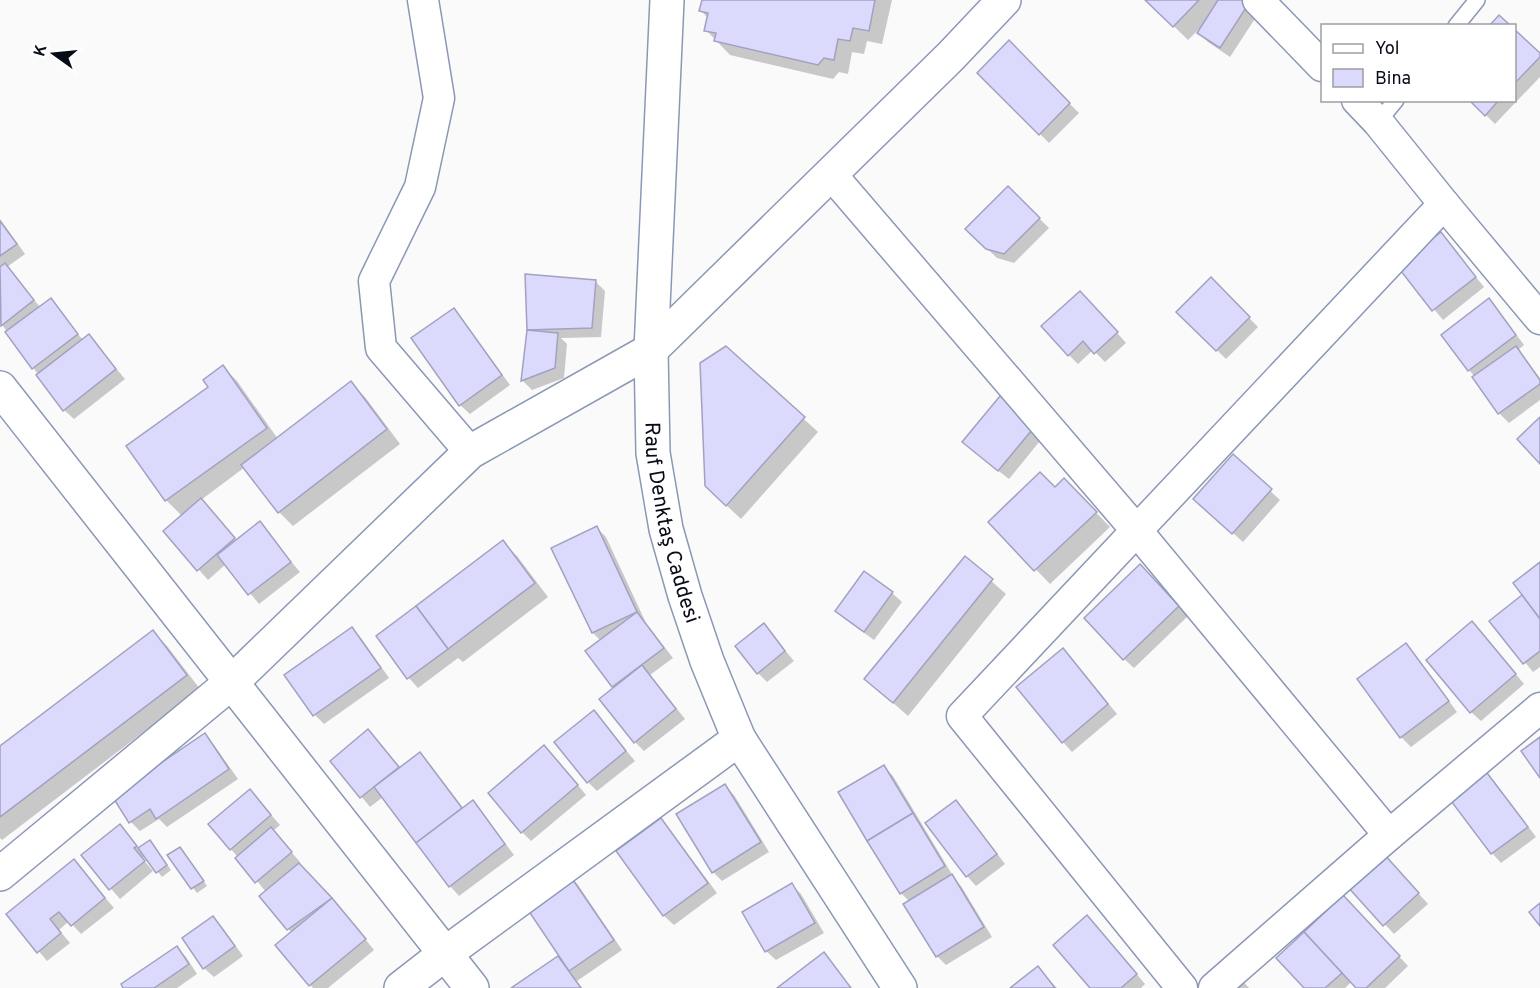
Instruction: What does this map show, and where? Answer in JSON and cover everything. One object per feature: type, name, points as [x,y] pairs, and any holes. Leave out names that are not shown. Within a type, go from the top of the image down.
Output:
[{"type":"street","points":[[423,0],[439,98],[420,187],[374,281],[381,348],[470,452]]},
{"type":"street","name":"Rauf Denktaş Caddesi","points":[[667,0],[651,350],[653,453],[666,529],[703,650],[739,739],[900,988]]},
{"type":"street","points":[[0,874],[232,682],[470,452],[651,350],[951,56],[1004,0]]},
{"type":"street","points":[[1258,0],[1321,64]]},
{"type":"street","points":[[1362,102],[1387,111],[1444,204],[1540,319]]},
{"type":"street","points":[[830,173],[1137,531],[1389,835]]},
{"type":"street","points":[[1182,988],[962,716],[1444,204]]},
{"type":"street","points":[[0,388],[446,952],[472,988]]},
{"type":"street","points":[[1214,988],[1389,835],[1540,708]]},
{"type":"street","points":[[400,988],[739,739]]},
{"type":"lane","points":[[1458,24],[1477,0]]},
{"type":"building","points":[[702,0],[875,0],[869,31],[853,28],[850,41],[838,39],[834,60],[824,58],[818,65],[714,41],[716,33],[704,31],[708,13],[699,11]]},
{"type":"building","points":[[1145,0],[1199,0],[1173,27]]},
{"type":"building","points":[[1218,0],[1251,0],[1220,48],[1197,33]]},
{"type":"building","points":[[1499,15],[1509,24],[1491,24]]},
{"type":"building","points":[[1516,31],[1540,53],[1540,57],[1516,82]]},
{"type":"building","points":[[1009,40],[1070,103],[1039,135],[977,73]]},
{"type":"building","points":[[1471,102],[1497,102],[1485,116]]},
{"type":"building","points":[[1008,186],[1040,218],[1004,254],[986,249],[965,229]]},
{"type":"building","points":[[0,221],[17,244],[0,256]]},
{"type":"building","points":[[1441,232],[1476,277],[1432,311],[1397,266]]},
{"type":"building","points":[[5,263],[34,300],[1,326],[0,267]]},
{"type":"building","points":[[525,274],[596,280],[592,328],[527,330]]},
{"type":"building","points":[[1211,277],[1250,317],[1216,351],[1176,312]]},
{"type":"building","points":[[1080,291],[1118,332],[1094,354],[1083,341],[1068,356],[1041,326]]},
{"type":"building","points":[[51,298],[78,334],[32,369],[5,332]]},
{"type":"building","points":[[1489,298],[1516,335],[1468,371],[1441,335]]},
{"type":"building","points":[[454,308],[502,375],[459,406],[411,338]]},
{"type":"building","points":[[527,330],[558,333],[555,368],[521,381]]},
{"type":"building","points":[[89,334],[116,369],[63,411],[36,375]]},
{"type":"building","points":[[726,346],[805,417],[726,506],[705,486],[700,363]]},
{"type":"building","points":[[1516,346],[1540,380],[1540,384],[1498,414],[1472,377]]},
{"type":"building","points":[[223,365],[267,428],[165,501],[126,446],[208,387],[203,380]]},
{"type":"building","points":[[351,381],[387,429],[278,513],[241,465]]},
{"type":"building","points":[[1000,396],[1036,425],[998,471],[962,442]]},
{"type":"building","points":[[1540,417],[1540,464],[1517,439]]},
{"type":"building","points":[[1233,454],[1272,489],[1232,534],[1193,499]]},
{"type":"building","points":[[1040,472],[1055,487],[1064,478],[1097,512],[1034,571],[988,522]]},
{"type":"building","points":[[201,498],[235,538],[197,571],[163,531]]},
{"type":"building","points":[[260,521],[291,562],[248,595],[217,555]]},
{"type":"building","points":[[597,526],[637,612],[592,633],[551,548]]},
{"type":"building","points":[[503,540],[535,583],[448,649],[416,606]]},
{"type":"building","points":[[965,556],[993,579],[893,703],[864,679]]},
{"type":"building","points":[[1540,562],[1540,619],[1513,583]]},
{"type":"building","points":[[1140,564],[1179,606],[1123,660],[1084,618]]},
{"type":"building","points":[[864,571],[893,592],[864,632],[835,611]]},
{"type":"building","points":[[1522,595],[1540,619],[1540,651],[1523,664],[1489,621]]},
{"type":"building","points":[[416,606],[448,649],[407,679],[376,636]]},
{"type":"building","points":[[637,612],[664,648],[612,687],[585,651]]},
{"type":"building","points":[[1472,621],[1516,674],[1470,713],[1426,660]]},
{"type":"building","points":[[764,623],[785,651],[757,674],[735,646]]},
{"type":"building","points":[[352,627],[381,668],[313,716],[284,675]]},
{"type":"building","points":[[153,630],[187,675],[0,817],[0,746]]},
{"type":"building","points":[[1406,643],[1449,701],[1400,738],[1357,679]]},
{"type":"building","points":[[1063,648],[1108,704],[1062,743],[1016,687]]},
{"type":"building","points":[[642,665],[676,709],[634,743],[599,699]]},
{"type":"building","points":[[594,710],[626,751],[587,783],[554,742]]},
{"type":"building","points":[[368,729],[399,767],[360,798],[330,761]]},
{"type":"building","points":[[205,733],[229,769],[156,819],[150,809],[129,823],[112,796]]},
{"type":"building","points":[[1540,737],[1540,778],[1521,751]]},
{"type":"building","points":[[544,745],[578,785],[521,833],[488,793]]},
{"type":"building","points":[[420,752],[462,808],[416,843],[374,787]]},
{"type":"building","points":[[884,765],[913,813],[867,841],[838,792]]},
{"type":"building","points":[[1484,769],[1528,827],[1491,854],[1448,797]]},
{"type":"building","points":[[725,784],[761,842],[712,873],[676,814]]},
{"type":"building","points":[[250,789],[271,815],[230,850],[208,824]]},
{"type":"building","points":[[473,800],[505,844],[449,887],[416,843]]},
{"type":"building","points":[[956,800],[997,854],[966,877],[925,823]]},
{"type":"building","points":[[913,813],[945,866],[900,894],[867,841]]},
{"type":"building","points":[[661,818],[708,883],[663,916],[616,851]]},
{"type":"building","points":[[120,824],[137,846],[134,848],[145,861],[109,890],[81,855]]},
{"type":"building","points":[[271,827],[292,852],[255,883],[235,858]]},
{"type":"building","points":[[150,840],[167,865],[156,873],[138,848]]},
{"type":"building","points":[[180,847],[204,881],[191,889],[167,855]]},
{"type":"building","points":[[1383,853],[1419,893],[1383,926],[1347,886]]},
{"type":"building","points":[[74,859],[105,898],[71,926],[59,912],[50,919],[61,933],[37,953],[6,914]]},
{"type":"building","points":[[299,863],[332,898],[287,930],[259,896]]},
{"type":"building","points":[[569,874],[614,940],[569,971],[524,904]]},
{"type":"building","points":[[952,874],[984,927],[936,957],[903,904]]},
{"type":"building","points":[[792,883],[815,923],[765,952],[742,912]]},
{"type":"building","points":[[1343,895],[1400,956],[1366,988],[1356,988],[1304,932]]},
{"type":"building","points":[[332,898],[366,939],[309,986],[275,945]]},
{"type":"building","points":[[1540,903],[1540,926],[1529,912]]},
{"type":"building","points":[[1087,915],[1137,974],[1121,988],[1090,988],[1053,945]]},
{"type":"building","points":[[213,916],[235,946],[203,969],[182,938]]},
{"type":"building","points":[[1304,932],[1342,973],[1325,988],[1304,988],[1276,958]]},
{"type":"building","points":[[177,946],[189,964],[154,988],[123,988],[121,984]]},
{"type":"building","points":[[824,952],[851,988],[777,988]]},
{"type":"building","points":[[558,956],[581,988],[511,988]]},
{"type":"building","points":[[1038,966],[1055,988],[1010,988]]}]
